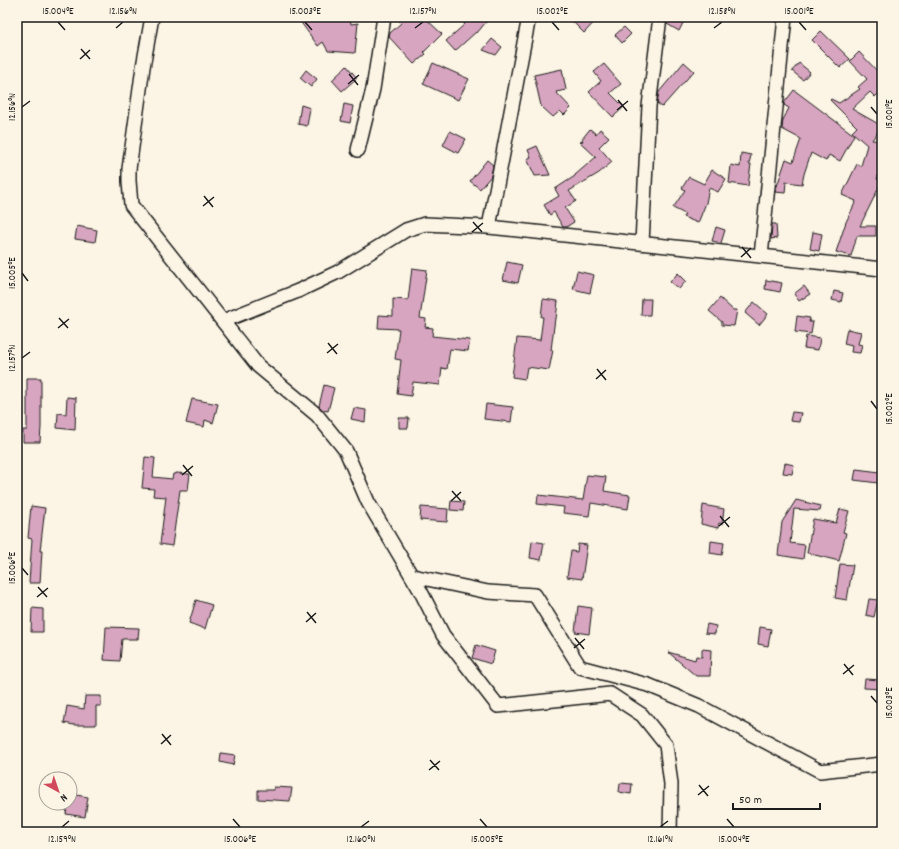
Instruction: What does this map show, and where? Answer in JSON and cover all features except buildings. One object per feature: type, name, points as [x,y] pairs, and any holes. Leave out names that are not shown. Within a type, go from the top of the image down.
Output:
[{"type":"street","points":[[152,17],[129,169],[131,205],[258,366],[317,415],[346,451],[368,502],[412,576],[443,635],[498,706],[610,694],[642,715],[666,745],[671,784],[670,832]]},
{"type":"street","points":[[358,150],[374,89],[384,17]]},
{"type":"street","points":[[489,227],[529,17]]},
{"type":"street","points":[[642,243],[649,106],[660,17]]},
{"type":"street","points":[[761,256],[785,17]]},
{"type":"street","points":[[222,321],[298,291],[338,272],[406,230],[425,224],[489,227],[882,269]]},
{"type":"street","points":[[412,576],[488,592],[535,595],[580,667],[648,685],[699,706],[820,771],[882,764]]}]
